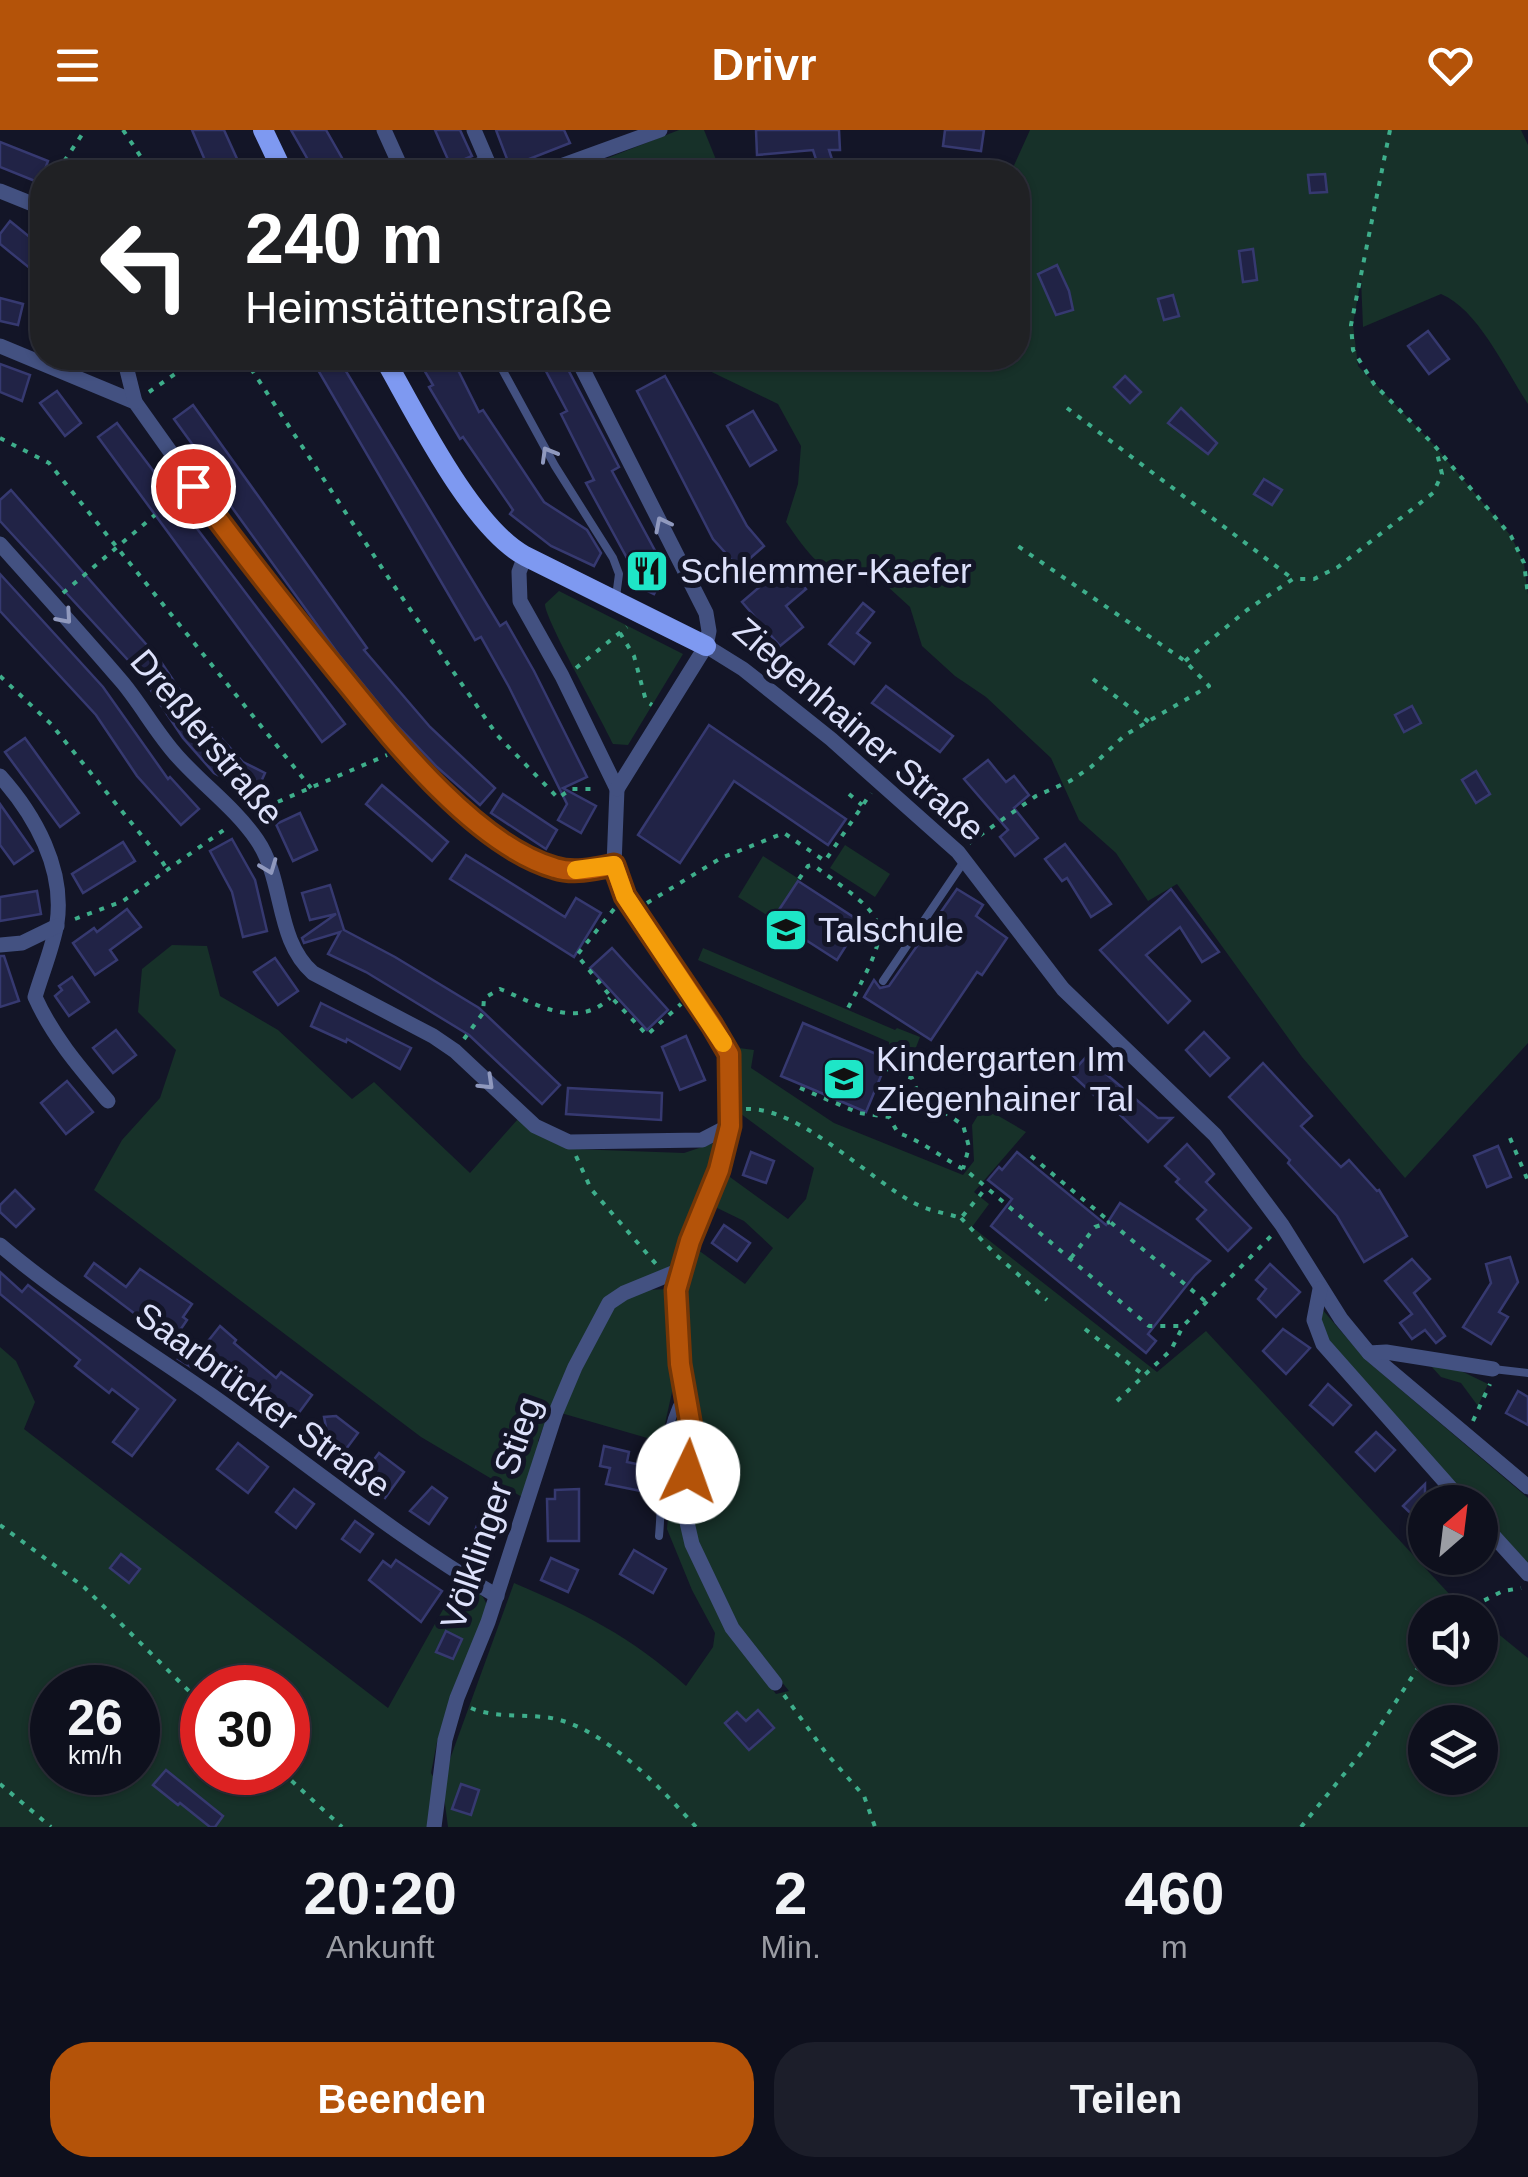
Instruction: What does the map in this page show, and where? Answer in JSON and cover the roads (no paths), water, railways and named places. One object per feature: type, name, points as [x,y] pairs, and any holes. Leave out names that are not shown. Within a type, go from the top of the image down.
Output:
[{"type":"street","points":[[263,130],[277,160]]},
{"type":"street","points":[[384,130],[398,160]]},
{"type":"street","points":[[474,130],[487,160]]},
{"type":"street","points":[[577,160],[660,130]]},
{"type":"street","points":[[0,190],[30,203]]},
{"type":"street","points":[[0,346],[30,358]]},
{"type":"street","points":[[58,370],[135,402]]},
{"type":"street","points":[[127,370],[135,402],[243,554],[401,749],[458,808],[513,848],[555,869],[587,871],[614,865]]},
{"type":"street","points":[[391,370],[484,520],[503,542],[706,646],[617,789]]},
{"type":"street","name":"Ziegenhainer Straße","points":[[583,370],[706,612],[706,646],[743,669],[880,781],[965,860],[1064,988],[1215,1135],[1282,1224],[1320,1289],[1369,1353],[1528,1486]]},
{"type":"street","name":"Dreßlerstraße","points":[[0,544],[126,686],[177,756],[241,817],[261,846],[274,876],[292,946],[300,962],[313,973],[410,1021],[455,1051],[535,1126],[568,1142],[702,1140],[731,1118]]},
{"type":"street","points":[[526,556],[519,572],[520,601],[617,789],[614,865],[625,896],[729,1054],[731,1118],[719,1170],[673,1273],[684,1392],[693,1438],[683,1505],[692,1544],[732,1628],[775,1683]]},
{"type":"street","points":[[0,776],[21,800],[51,858],[59,901],[57,926],[35,997],[56,1037],[108,1101]]},
{"type":"street","points":[[0,945],[22,942],[57,926]]},
{"type":"street","name":"Saarbrücker Straße","points":[[0,1245],[39,1278],[210,1395],[388,1527],[497,1596]]},
{"type":"street","name":"Völklinger Stieg","points":[[434,1827],[445,1740],[497,1596],[556,1412],[596,1322],[609,1303],[624,1292],[673,1273]]},
{"type":"street","name":"Ziegenhainer Straße","points":[[1320,1289],[1314,1320],[1323,1344],[1448,1485]]},
{"type":"street","points":[[1369,1353],[1386,1352],[1492,1369]]},
{"type":"street","points":[[1498,1541],[1528,1574]]},
{"type":"lane","points":[[503,370],[555,466],[613,558],[620,574],[615,601]]},
{"type":"lane","points":[[884,981],[965,860]]},
{"type":"lane","points":[[1492,1369],[1528,1373]]},
{"type":"lane","points":[[659,1536],[666,1448],[674,1409],[684,1392]]},
{"type":"place","name":"Schlemmer-Kaefer","points":[[647,571]]},
{"type":"place","name":"Talschule","points":[[786,930]]},
{"type":"place","name":"Kindergarten Im Ziegenhainer Tal","points":[[844,1079]]}]
